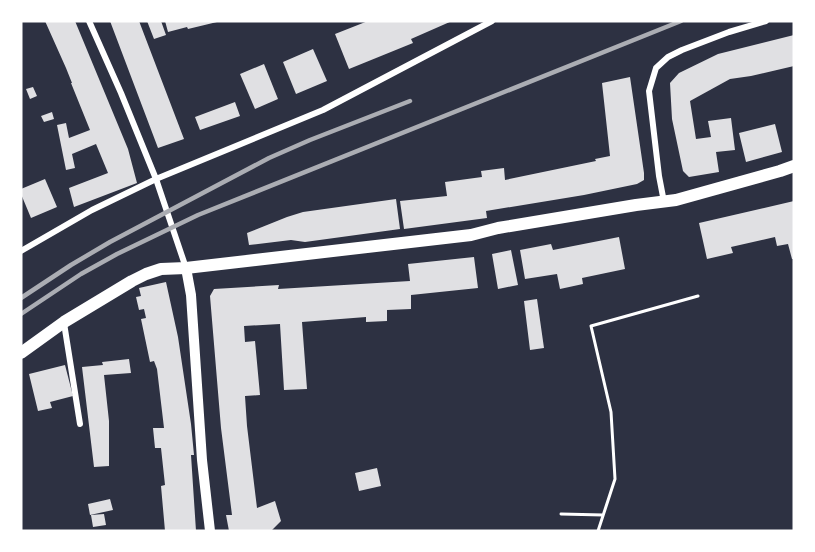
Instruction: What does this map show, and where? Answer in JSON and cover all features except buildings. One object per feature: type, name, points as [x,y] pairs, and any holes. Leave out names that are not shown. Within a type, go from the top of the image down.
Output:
[{"type":"main road","points":[[21,353],[64,322],[132,280],[161,269],[471,235],[498,228],[664,202],[794,166]]},
{"type":"street","points":[[89,21],[156,179],[186,268],[191,295],[202,460],[210,531]]},
{"type":"street","points":[[21,251],[92,210],[156,179],[323,110],[492,21]]},
{"type":"street","points":[[664,202],[649,91],[656,68],[668,57],[682,50],[766,21]]},
{"type":"street","points":[[64,322],[80,424]]},
{"type":"path","points":[[598,531],[615,479],[611,412],[591,326],[698,296]]},
{"type":"path","points":[[561,514],[603,515]]},
{"type":"railway","points":[[21,314],[81,274],[198,215],[681,21]]},
{"type":"railway","points":[[21,298],[110,242],[269,158],[410,101]]}]
